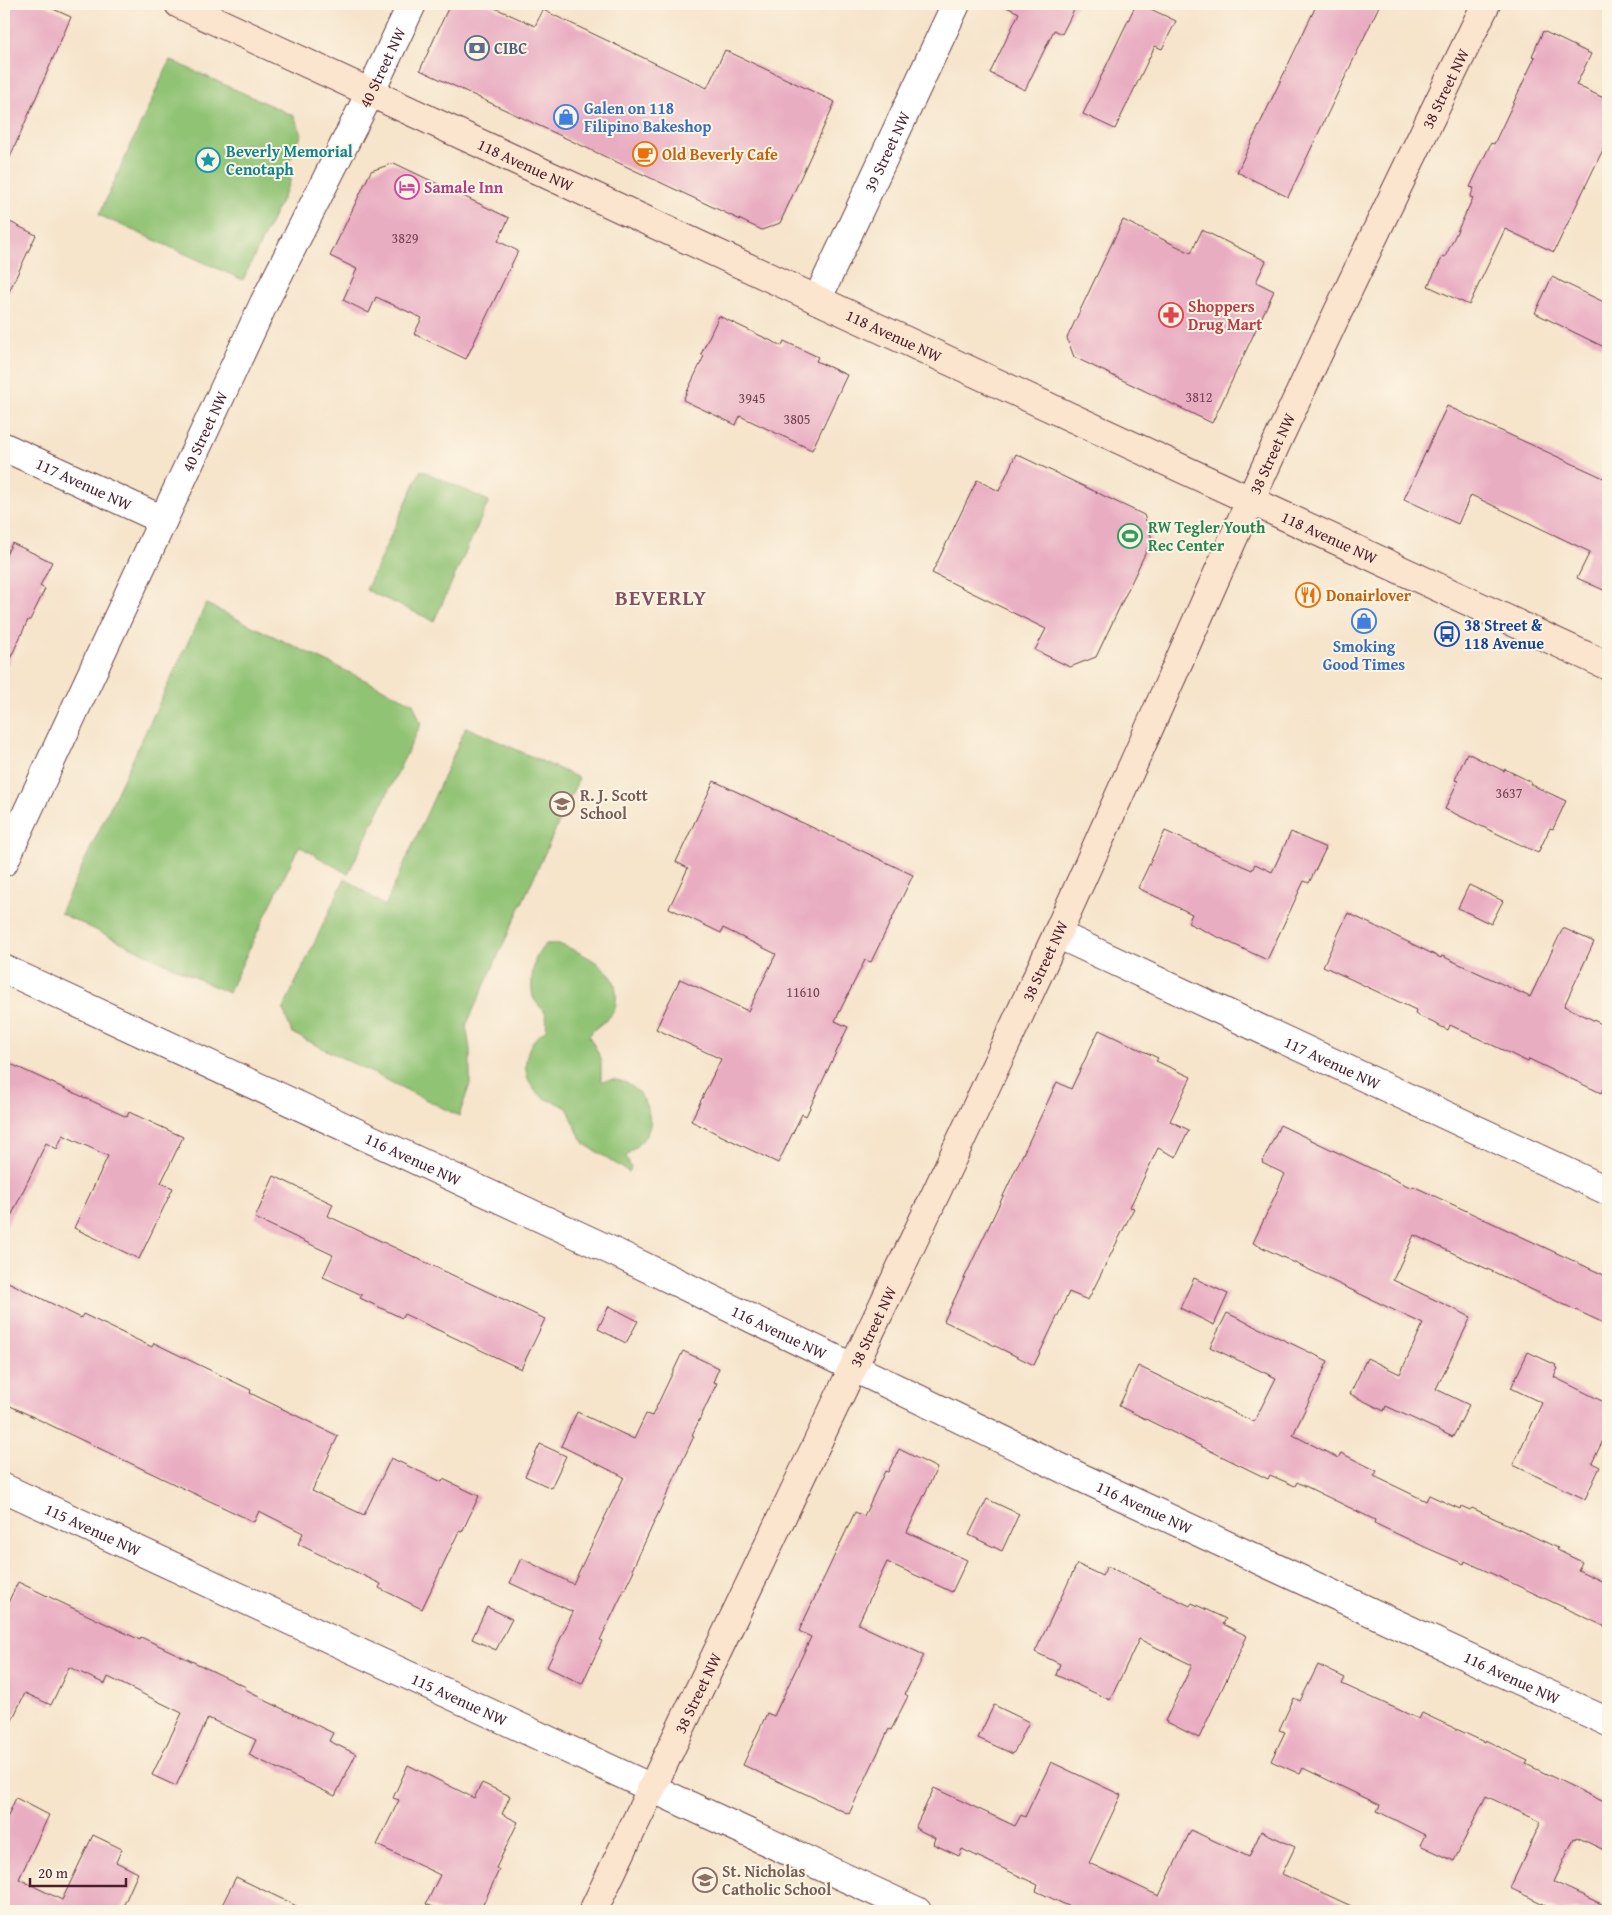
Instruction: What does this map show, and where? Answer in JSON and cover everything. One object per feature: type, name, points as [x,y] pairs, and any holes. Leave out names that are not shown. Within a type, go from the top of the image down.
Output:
[{"type":"street","name":"118 Avenue NW","points":[[179,4],[1608,666]]},
{"type":"street","name":"40 Street NW","points":[[4,862],[264,303],[370,93],[412,4]]},
{"type":"street","name":"39 Street NW","points":[[817,300],[956,4]]},
{"type":"street","name":"38 Street NW","points":[[593,1911],[854,1367],[1154,720],[1250,500],[1486,4]]},
{"type":"street","name":"117 Avenue NW","points":[[4,447],[163,520]]},
{"type":"street","name":"117 Avenue NW","points":[[1056,934],[1608,1191]]},
{"type":"street","name":"116 Avenue NW","points":[[4,969],[612,1252],[1080,1477],[1608,1722]]},
{"type":"street","name":"115 Avenue NW","points":[[4,1488],[916,1911]]},
{"type":"green space","points":[[170,60],[294,116],[302,134],[289,162],[290,182],[243,280],[99,215]]},
{"type":"green space","points":[[421,470],[489,501],[434,621],[366,590]]},
{"type":"green space","points":[[206,604],[413,703],[421,724],[348,874],[299,846],[228,993],[60,913]]},
{"type":"green space","points":[[466,727],[579,778],[466,1026],[470,1049],[470,1084],[459,1116],[292,1033],[283,1009],[345,878],[385,906]]},
{"type":"green space","points":[[546,944],[559,944],[582,954],[609,973],[614,981],[616,989],[615,1008],[610,1016],[595,1028],[589,1036],[601,1058],[601,1080],[627,1083],[639,1093],[647,1107],[650,1126],[643,1139],[626,1157],[631,1168],[629,1172],[586,1145],[578,1133],[568,1109],[536,1092],[528,1078],[526,1063],[530,1047],[535,1039],[546,1030],[546,1015],[534,999],[532,983],[536,957]]},
{"type":"building","points":[[4,4],[42,4],[71,17],[4,171]]},
{"type":"building","points":[[450,4],[486,4],[535,26],[543,10],[707,88],[725,50],[835,102],[780,223],[762,230],[420,70]]},
{"type":"building","points":[[1000,4],[1077,4],[1062,34],[1054,30],[1025,90],[990,73],[1019,13]]},
{"type":"building","points":[[1136,4],[1140,4],[1176,21],[1162,49],[1155,46],[1115,129],[1083,114]]},
{"type":"building","points":[[1317,4],[1380,4],[1288,197],[1237,172]]},
{"type":"building","points":[[1543,31],[1591,54],[1576,85],[1608,100],[1608,139],[1554,252],[1505,229],[1469,305],[1428,286],[1443,256],[1445,257],[1473,198],[1470,197],[1474,188],[1470,187],[1491,143],[1494,144],[1535,57],[1532,56]]},
{"type":"building","points":[[394,163],[509,218],[498,241],[518,251],[466,359],[414,334],[422,318],[376,297],[369,313],[343,300],[357,269],[330,256],[371,171]]},
{"type":"building","points":[[4,219],[36,235],[4,302]]},
{"type":"building","name":"Shoppers Drug Mart","points":[[1123,220],[1191,253],[1202,230],[1266,261],[1256,282],[1274,291],[1212,423],[1074,357],[1067,338]]},
{"type":"building","points":[[1552,277],[1608,304],[1608,349],[1535,313]]},
{"type":"building","points":[[719,316],[782,346],[784,341],[818,357],[816,361],[847,375],[812,450],[740,416],[736,425],[683,400],[704,356],[701,354]]},
{"type":"building","points":[[1447,406],[1608,480],[1608,592],[1577,578],[1590,552],[1471,495],[1458,524],[1404,499]]},
{"type":"building","points":[[1016,454],[1144,515],[1152,539],[1096,657],[1070,667],[1035,650],[1046,629],[932,573],[977,480],[999,491]]},
{"type":"building","points":[[12,543],[52,562],[40,586],[45,589],[30,620],[28,620],[4,672],[4,559]]},
{"type":"building","points":[[1467,753],[1504,771],[1505,769],[1531,782],[1530,784],[1566,801],[1553,829],[1550,828],[1538,853],[1445,809],[1458,781],[1455,780]]},
{"type":"building","points":[[714,781],[913,875],[871,962],[865,960],[835,1021],[848,1027],[806,1116],[802,1114],[778,1163],[691,1121],[721,1059],[656,1029],[680,979],[748,1011],[776,954],[723,928],[721,933],[669,908],[688,868],[676,862]]},
{"type":"building","points":[[1165,831],[1252,870],[1255,864],[1272,872],[1291,832],[1326,848],[1309,883],[1304,881],[1267,960],[1188,923],[1192,914],[1138,888]]},
{"type":"building","points":[[1469,885],[1503,901],[1491,924],[1458,908]]},
{"type":"building","points":[[1348,913],[1441,958],[1442,956],[1530,997],[1563,928],[1594,942],[1564,1006],[1608,1027],[1608,1078],[1601,1093],[1529,1059],[1528,1062],[1450,1025],[1448,1030],[1415,1014],[1416,1010],[1323,966]]},
{"type":"building","points":[[1099,1030],[1158,1058],[1156,1061],[1191,1077],[1170,1121],[1189,1130],[1176,1157],[1158,1148],[1130,1207],[1134,1208],[1088,1300],[1069,1292],[1034,1365],[944,1321],[1057,1082],[1071,1089]]},
{"type":"building","points":[[4,1061],[127,1117],[129,1112],[183,1137],[161,1183],[173,1188],[139,1259],[74,1228],[108,1156],[63,1135],[57,1149],[46,1143],[4,1231]]},
{"type":"building","points":[[1280,1125],[1412,1188],[1413,1186],[1608,1277],[1608,1325],[1414,1235],[1393,1280],[1471,1317],[1436,1389],[1469,1405],[1453,1437],[1386,1406],[1384,1411],[1350,1394],[1367,1358],[1400,1374],[1423,1324],[1253,1243],[1285,1174],[1262,1163]]},
{"type":"building","points":[[274,1176],[333,1204],[328,1216],[545,1319],[521,1369],[404,1314],[402,1318],[360,1298],[362,1295],[323,1277],[333,1255],[255,1218]]},
{"type":"building","points":[[1194,1278],[1228,1294],[1214,1325],[1180,1308]]},
{"type":"building","points":[[4,1280],[81,1318],[83,1314],[152,1347],[154,1343],[251,1390],[250,1393],[338,1436],[312,1491],[364,1515],[391,1458],[442,1482],[443,1479],[479,1496],[462,1532],[459,1531],[422,1609],[379,1588],[381,1584],[298,1544],[303,1533],[259,1511],[254,1522],[4,1403]]},
{"type":"building","points":[[609,1306],[638,1321],[626,1343],[598,1329]]},
{"type":"building","points":[[1227,1313],[1328,1361],[1293,1435],[1338,1458],[1341,1453],[1377,1471],[1374,1476],[1426,1501],[1429,1495],[1460,1509],[1461,1506],[1470,1510],[1472,1508],[1558,1548],[1557,1550],[1582,1562],[1578,1570],[1608,1584],[1608,1628],[1465,1561],[1464,1564],[1427,1548],[1374,1523],[1375,1520],[1297,1482],[1295,1486],[1270,1475],[1268,1479],[1119,1406],[1138,1366],[1254,1422],[1276,1378],[1210,1347]]},
{"type":"building","points":[[683,1351],[719,1368],[713,1382],[717,1383],[632,1570],[634,1570],[600,1640],[602,1641],[582,1684],[547,1667],[573,1612],[510,1583],[521,1558],[573,1584],[624,1477],[561,1446],[577,1412],[634,1439],[646,1414],[652,1416]]},
{"type":"building","points":[[1528,1352],[1556,1365],[1555,1367],[1558,1368],[1554,1377],[1608,1404],[1608,1430],[1592,1463],[1600,1467],[1585,1499],[1513,1465],[1542,1403],[1511,1388]]},
{"type":"building","points":[[540,1444],[566,1456],[551,1488],[525,1476]]},
{"type":"building","points":[[899,1449],[937,1468],[907,1532],[967,1560],[952,1592],[887,1562],[858,1624],[924,1655],[905,1694],[908,1696],[891,1730],[889,1729],[849,1814],[743,1765],[767,1713],[774,1716],[811,1637],[799,1631],[855,1512],[864,1516],[885,1471],[888,1472]]},
{"type":"building","points":[[987,1499],[1019,1514],[1002,1551],[969,1535]]},
{"type":"building","points":[[1077,1564],[1102,1576],[1107,1566],[1190,1606],[1192,1603],[1226,1619],[1223,1624],[1247,1636],[1199,1738],[1165,1721],[1192,1665],[1139,1639],[1110,1700],[1056,1675],[1060,1664],[1035,1652]]},
{"type":"building","points":[[18,1582],[140,1640],[141,1637],[246,1687],[245,1689],[258,1697],[333,1733],[329,1741],[356,1754],[335,1796],[249,1755],[256,1740],[208,1718],[176,1786],[152,1775],[182,1713],[108,1677],[105,1684],[69,1667],[51,1705],[25,1693],[4,1737],[4,1611]]},
{"type":"building","points":[[487,1607],[512,1619],[496,1650],[472,1639]]},
{"type":"building","points":[[1318,1665],[1345,1678],[1342,1684],[1419,1719],[1422,1713],[1484,1742],[1485,1740],[1528,1761],[1526,1764],[1608,1804],[1608,1852],[1577,1837],[1576,1839],[1574,1838],[1554,1882],[1608,1907],[1608,1911],[1558,1911],[1510,1888],[1541,1822],[1486,1796],[1454,1861],[1420,1845],[1425,1835],[1377,1811],[1380,1805],[1303,1768],[1300,1774],[1271,1761],[1285,1732],[1279,1730],[1294,1698],[1300,1701]]},
{"type":"building","points":[[994,1705],[1029,1722],[1013,1754],[978,1738]]},
{"type":"building","points":[[1051,1762],[1121,1795],[1089,1863],[1159,1896],[1191,1830],[1249,1857],[1261,1831],[1295,1847],[1282,1874],[1362,1911],[1079,1911],[1036,1891],[1038,1885],[962,1849],[959,1856],[933,1844],[935,1838],[915,1828],[934,1788],[1015,1826],[1021,1815],[1025,1817]]},
{"type":"building","points":[[408,1765],[474,1798],[482,1783],[510,1796],[502,1814],[518,1822],[496,1868],[499,1870],[480,1911],[442,1911],[426,1904],[440,1875],[377,1845],[399,1800],[393,1798]]},
{"type":"building","points":[[16,1798],[49,1815],[19,1879],[62,1900],[93,1835],[122,1849],[116,1862],[138,1873],[121,1911],[4,1911],[4,1824]]},
{"type":"building","points":[[236,1877],[307,1911],[219,1911]]},
{"type":"place","name":"CIBC","points":[[477,48]]},
{"type":"place","name":"Galen on 118 Filipino Bakeshop","points":[[566,117]]},
{"type":"place","name":"Old Beverly Cafe","points":[[645,154]]},
{"type":"place","name":"Beverly Memorial Cenotaph","points":[[208,160]]},
{"type":"place","name":"Samale Inn","points":[[407,187]]},
{"type":"place","name":"Shoppers Drug Mart","points":[[1171,315]]},
{"type":"place","name":"RW Tegler Youth Rec Center","points":[[1130,536]]},
{"type":"place","name":"Donairlover","points":[[1308,595]]},
{"type":"place","name":"Smoking Good Times","points":[[1364,621]]},
{"type":"place","name":"38 Street & 118 Avenue","points":[[1447,634]]},
{"type":"place","name":"R. J. Scott School","points":[[562,804]]},
{"type":"place","name":"St. Nicholas Catholic School","points":[[705,1880]]},
{"type":"district","name":"BEVERLY","points":[[661,598]]}]
